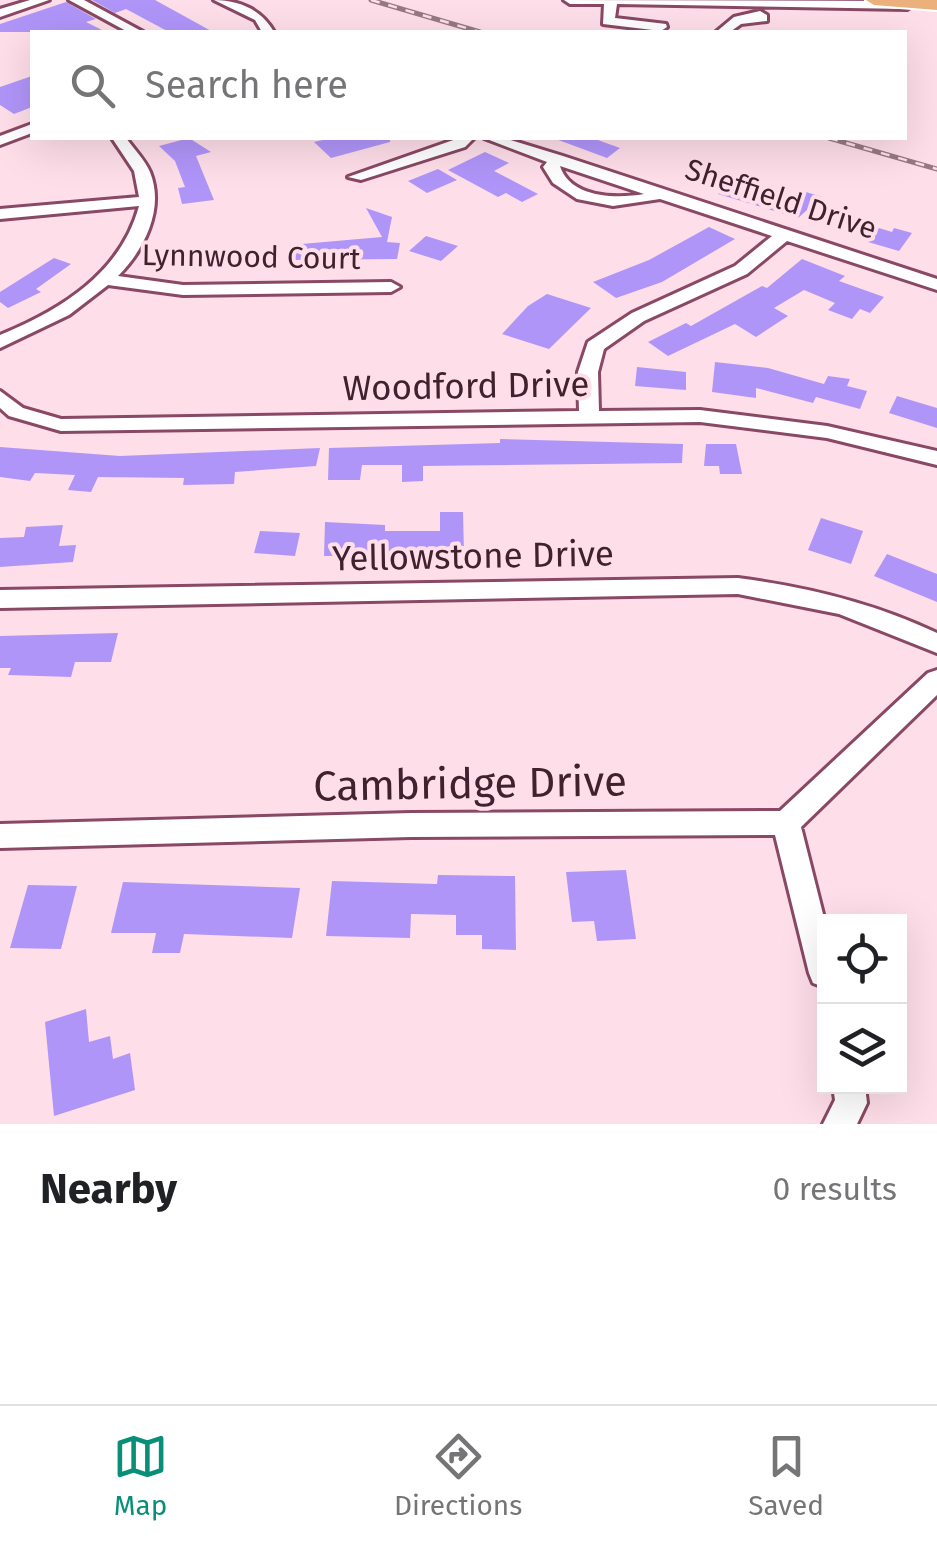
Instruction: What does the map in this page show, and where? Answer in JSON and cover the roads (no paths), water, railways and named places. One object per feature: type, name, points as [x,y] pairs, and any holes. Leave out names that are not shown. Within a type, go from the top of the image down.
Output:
[{"type":"main road","points":[[874,0],[933,5]]},
{"type":"street","points":[[0,13],[42,0]]},
{"type":"street","points":[[75,0],[133,30]]},
{"type":"street","points":[[220,0],[260,18],[267,30]]},
{"type":"street","points":[[570,0],[933,5]]},
{"type":"street","points":[[611,2],[608,21],[660,27]]},
{"type":"street","points":[[725,30],[738,20],[764,18],[751,5]]},
{"type":"street","points":[[0,141],[30,129]]},
{"type":"street","points":[[0,342],[74,308],[110,280],[138,236],[146,201],[142,170],[125,140]]},
{"type":"street","points":[[356,177],[465,140]]},
{"type":"street","name":"Sheffield Drive","points":[[497,140],[937,285]]},
{"type":"street","points":[[558,160],[551,167],[560,184],[590,200],[644,200],[660,193]]},
{"type":"street","points":[[0,214],[146,201]]},
{"type":"street","points":[[589,416],[588,372],[595,346],[638,318],[741,270],[786,234]]},
{"type":"street","name":"Lynnwood Court","points":[[110,280],[183,290],[391,287]]},
{"type":"street","name":"Woodford Drive","points":[[0,397],[16,412],[61,425],[589,416],[768,422],[874,440],[937,458]]},
{"type":"street","name":"Yellowstone Drive","points":[[0,599],[738,586],[788,592],[849,608],[937,644]]},
{"type":"street","points":[[817,946],[786,824],[937,680]]},
{"type":"street","name":"Cambridge Drive","points":[[0,836],[411,826],[786,824]]},
{"type":"street","points":[[840,1124],[851,1102],[850,1094]]},
{"type":"railway","points":[[371,0],[473,30]]},
{"type":"railway","points":[[836,140],[937,169]]}]
